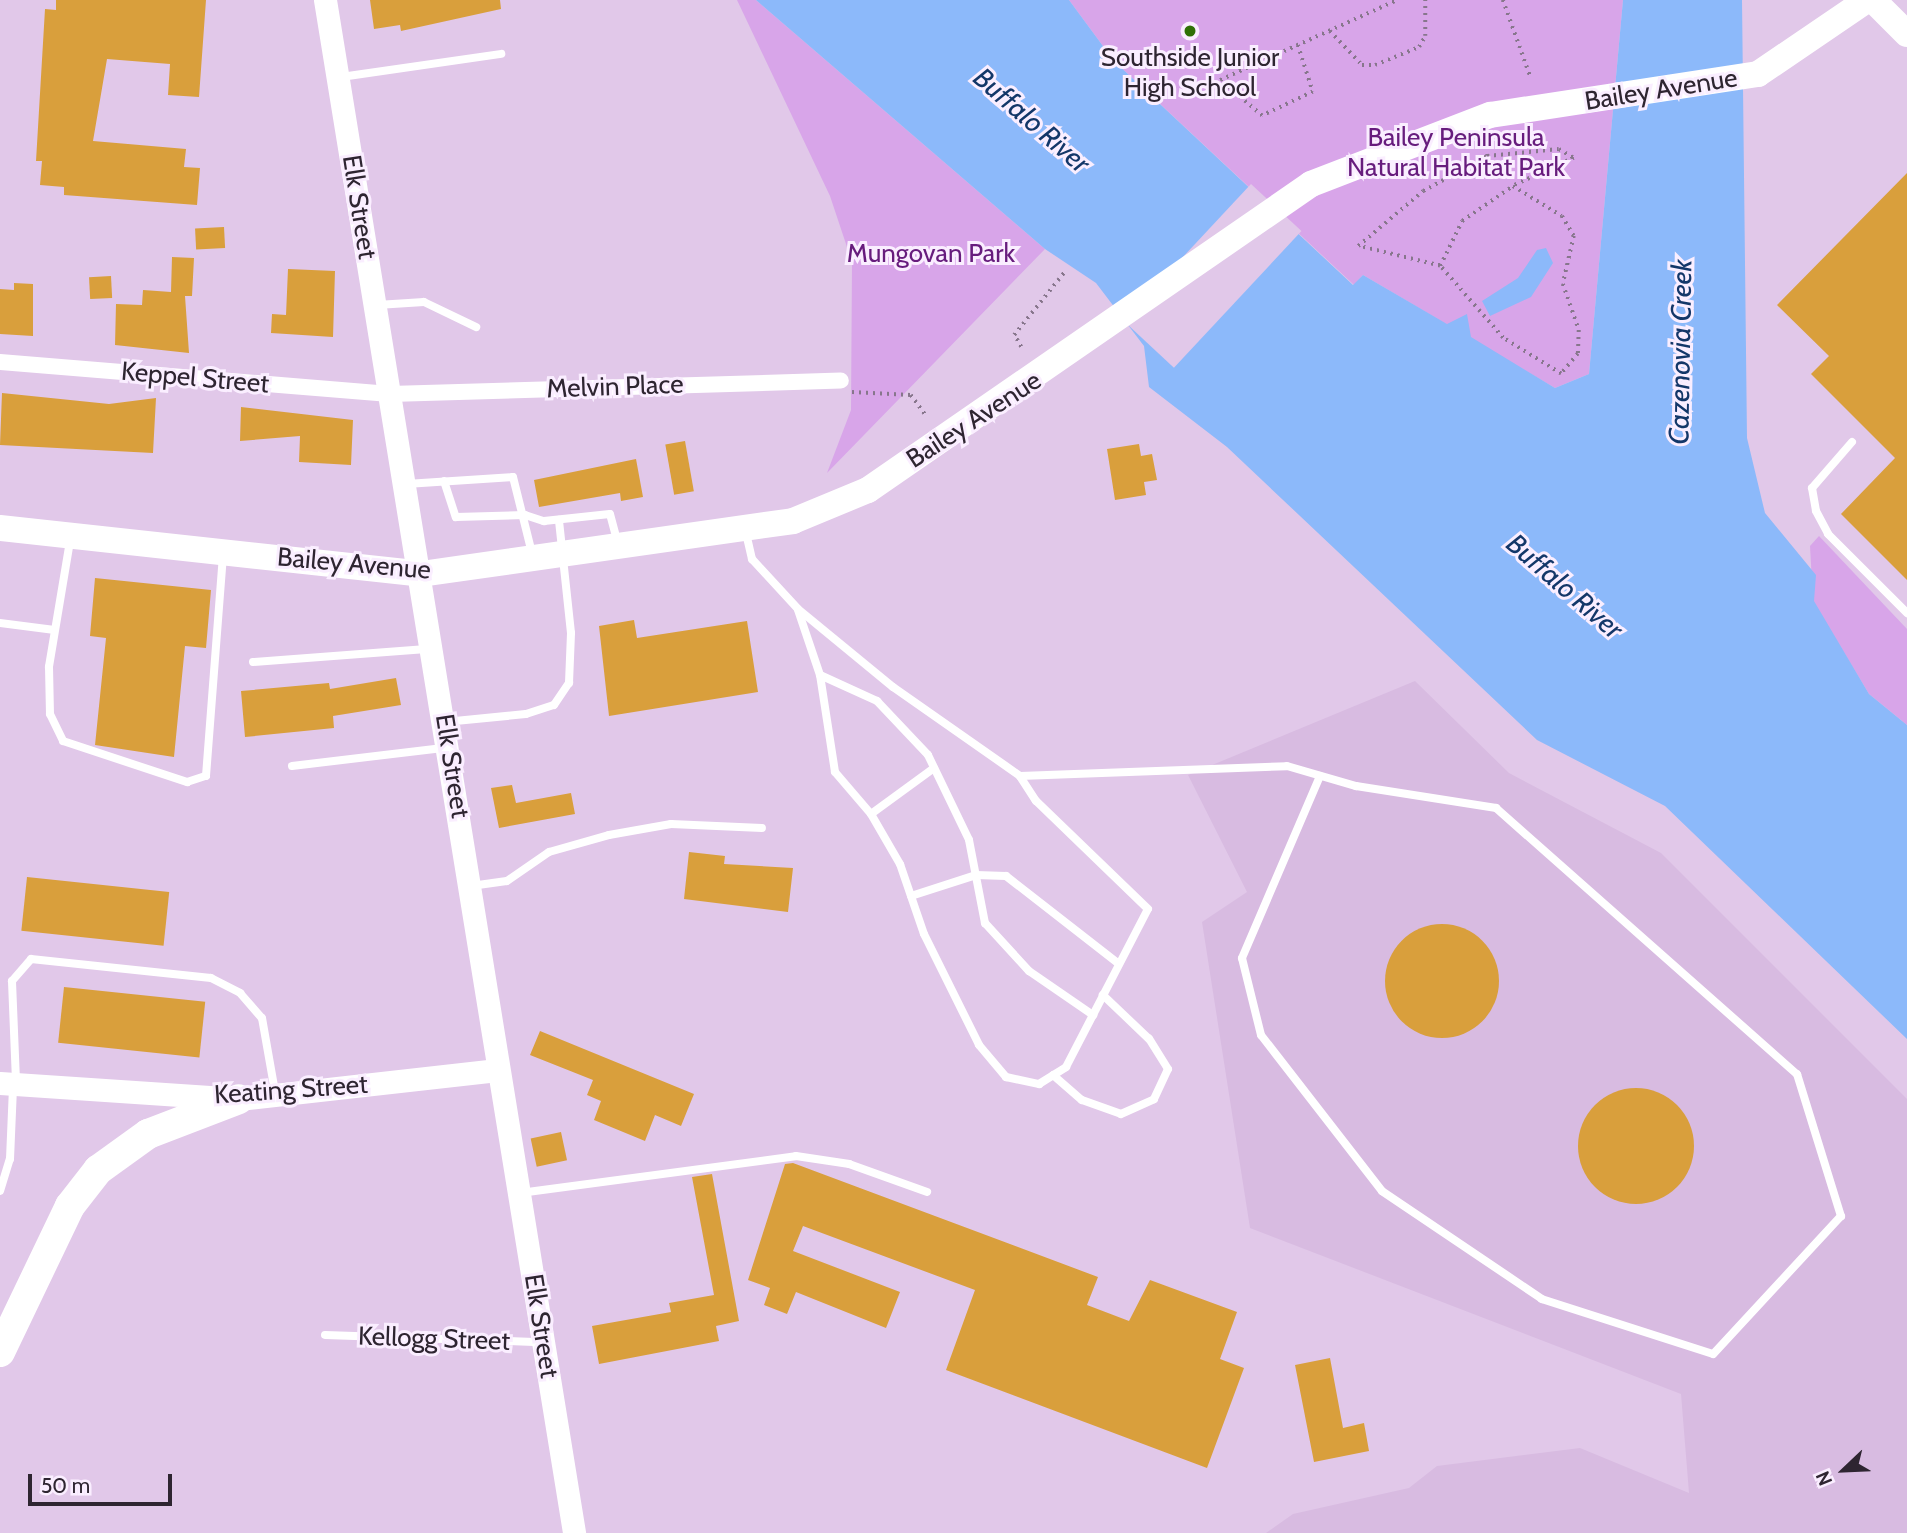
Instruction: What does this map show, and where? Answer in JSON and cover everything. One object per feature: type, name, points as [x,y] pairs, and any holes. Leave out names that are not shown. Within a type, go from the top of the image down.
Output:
[{"type":"highway","points":[[0,1352],[70,1206],[98,1170],[148,1135],[239,1099]]},
{"type":"main road","name":"Elk Street","points":[[325,0],[434,649],[497,1070],[520,1193],[574,1533]]},
{"type":"main road","name":"Bailey Avenue","points":[[0,528],[421,574],[534,562],[805,517],[868,490],[1117,323],[1311,184],[1405,142],[1490,115],[1572,105],[1758,74],[1862,2],[1907,34]]},
{"type":"main road","name":"Keating Street","points":[[10,1084],[239,1099],[497,1070]]},
{"type":"street","name":"Keppel Street","points":[[0,362],[390,394]]},
{"type":"street","name":"Melvin Place","points":[[390,394],[841,381]]},
{"type":"lane","points":[[338,77],[501,54]]},
{"type":"lane","points":[[375,305],[424,302],[477,327]]},
{"type":"lane","points":[[1852,442],[1812,488],[1816,511],[1828,534],[1907,613]]},
{"type":"lane","points":[[406,484],[513,477],[525,515],[534,562]]},
{"type":"lane","points":[[444,481],[456,517],[525,515],[559,520],[610,514],[619,549]]},
{"type":"lane","points":[[445,722],[554,705],[569,683],[566,557],[559,520]]},
{"type":"lane","points":[[745,529],[752,559],[798,608],[893,687],[1020,776],[1036,801],[1148,909],[1066,1067],[1039,1084],[1006,1077],[979,1045],[871,814],[835,772],[820,676],[798,608]]},
{"type":"lane","points":[[71,536],[55,630],[50,714],[63,741],[187,782],[206,776],[223,552]]},
{"type":"lane","points":[[0,623],[55,630]]},
{"type":"lane","points":[[253,662],[434,649]]},
{"type":"lane","points":[[820,676],[877,701],[934,768],[969,840],[985,923],[1029,971],[1093,1015]]},
{"type":"lane","points":[[292,766],[449,747]]},
{"type":"lane","points":[[1020,776],[1273,766],[1496,808],[1797,1074],[1841,1216],[1713,1354],[1542,1299],[1382,1191],[1261,1035],[1242,958],[1320,776]]},
{"type":"lane","points":[[871,814],[934,768]]},
{"type":"lane","points":[[471,886],[507,881],[549,852],[609,835],[671,824],[762,828]]},
{"type":"lane","points":[[911,896],[976,875],[1006,876],[1119,964]]},
{"type":"lane","points":[[0,1191],[10,1159],[12,981],[31,959],[211,978],[240,993],[262,1018],[275,1095]]},
{"type":"lane","points":[[1053,1075],[1082,1100],[1121,1114],[1154,1099],[1168,1069],[1149,1038],[1103,995]]},
{"type":"lane","points":[[520,1193],[796,1156],[849,1164],[927,1192]]},
{"type":"lane","name":"Kellogg Street","points":[[325,1335],[544,1342]]},
{"type":"path","points":[[1298,45],[1313,92],[1262,116],[1220,80],[1397,0]]},
{"type":"path","points":[[1330,31],[1362,65],[1375,65],[1419,47],[1425,36],[1425,0]]},
{"type":"path","points":[[1503,0],[1531,78]]},
{"type":"path","points":[[1487,156],[1488,145]]},
{"type":"path","points":[[1440,266],[1462,221],[1513,186],[1574,158],[1573,153],[1487,156],[1423,191],[1358,246],[1440,266],[1503,338],[1543,367],[1561,374],[1572,367],[1579,330],[1563,284],[1574,236],[1562,216],[1513,186]]},
{"type":"path","points":[[1021,347],[1014,335],[1066,270]]},
{"type":"path","points":[[841,381],[851,392],[911,395],[926,416]]},
{"type":"shaded area","points":[[1415,681],[1509,773],[1661,853],[1907,1099],[1907,1533],[1266,1533],[1293,1514],[1409,1488],[1437,1466],[1580,1448],[1689,1493],[1681,1394],[1250,1228],[1202,922],[1247,892],[1188,775]]},
{"type":"green space","name":"Mungovan Park","points":[[737,0],[756,0],[1045,249],[827,473],[851,410],[852,262],[830,196]]},
{"type":"green space","name":"Bailey Peninsula Natural Habitat Park","points":[[1069,0],[1623,0],[1589,374],[1555,388],[1363,275],[1354,285],[1114,61]]},
{"type":"green space","points":[[1819,536],[1907,629],[1907,725],[1869,694],[1813,601],[1810,546]]},
{"type":"water","points":[[756,0],[1069,0],[1114,61],[1353,285],[1363,275],[1447,324],[1467,314],[1471,337],[1555,388],[1589,374],[1623,0],[1742,0],[1747,438],[1765,513],[1816,575],[1814,601],[1869,694],[1907,725],[1907,1039],[1665,806],[1537,740],[1227,447],[1149,387],[1144,346],[1096,283],[1045,249]]},
{"type":"water","points":[[1546,248],[1553,263],[1531,297],[1490,316],[1482,301],[1518,278],[1537,250]]},
{"type":"pier","points":[[1251,184],[1301,231],[1174,368],[1123,321]]},
{"type":"building","points":[[56,0],[206,0],[199,97],[168,95],[170,64],[107,59],[93,141],[186,149],[184,167],[200,168],[197,205],[64,195],[64,187],[40,185],[42,161],[36,161],[45,9],[56,10]]},
{"type":"building","points":[[370,0],[500,0],[501,9],[401,31],[400,25],[374,29]]},
{"type":"building","points":[[1907,173],[1907,580],[1841,514],[1895,458],[1811,374],[1829,356],[1777,305]]},
{"type":"building","points":[[224,227],[225,248],[196,249],[195,229]]},
{"type":"building","points":[[172,257],[194,258],[192,296],[185,296],[189,353],[115,345],[116,304],[142,305],[143,290],[171,292]]},
{"type":"building","points":[[288,269],[335,271],[333,337],[271,333],[272,314],[286,315]]},
{"type":"building","points":[[111,276],[112,298],[90,299],[89,277]]},
{"type":"building","points":[[14,283],[33,284],[33,336],[0,334],[0,289],[14,290]]},
{"type":"building","points":[[2,393],[109,404],[156,398],[153,453],[0,445]]},
{"type":"building","points":[[241,407],[353,420],[351,465],[299,462],[300,436],[240,441]]},
{"type":"building","points":[[685,441],[694,491],[674,495],[665,444]]},
{"type":"building","points":[[1139,444],[1141,456],[1152,454],[1157,480],[1144,482],[1146,495],[1115,500],[1107,449]]},
{"type":"building","points":[[636,459],[643,497],[621,501],[620,493],[539,507],[534,480]]},
{"type":"building","points":[[95,578],[211,590],[206,648],[185,646],[174,757],[95,745],[106,638],[90,636]]},
{"type":"building","points":[[634,620],[637,638],[747,621],[758,692],[609,716],[599,626]]},
{"type":"building","points":[[396,678],[401,705],[333,716],[334,728],[245,737],[241,691],[329,683],[330,689]]},
{"type":"building","points":[[512,785],[516,803],[571,793],[575,814],[499,828],[491,788]]},
{"type":"building","points":[[689,852],[725,856],[724,864],[793,868],[788,912],[684,899]]},
{"type":"building","points":[[27,877],[169,892],[164,946],[21,931]]},
{"type":"building","points":[[1442,924],[1464,928],[1483,940],[1495,959],[1499,981],[1495,1003],[1483,1022],[1464,1034],[1442,1038],[1420,1034],[1401,1022],[1389,1003],[1385,981],[1389,959],[1401,940],[1420,928]]},
{"type":"building","points":[[64,987],[205,1002],[199,1058],[58,1043]]},
{"type":"building","points":[[540,1031],[694,1094],[681,1126],[655,1115],[645,1141],[594,1120],[601,1101],[587,1095],[593,1080],[530,1055]]},
{"type":"building","points":[[1636,1088],[1658,1093],[1677,1105],[1689,1124],[1694,1146],[1689,1168],[1677,1187],[1658,1199],[1636,1204],[1614,1199],[1595,1187],[1583,1168],[1578,1146],[1583,1124],[1595,1105],[1614,1093]]},
{"type":"building","points":[[561,1132],[567,1160],[537,1167],[531,1138]]},
{"type":"building","points":[[793,1163],[1098,1277],[1087,1305],[1129,1321],[1150,1280],[1237,1312],[1220,1359],[1244,1368],[1207,1468],[946,1370],[975,1290],[803,1226],[793,1251],[900,1292],[886,1328],[796,1292],[787,1314],[764,1305],[770,1288],[748,1280],[785,1164]]},
{"type":"building","points":[[712,1174],[739,1321],[716,1326],[719,1341],[599,1364],[592,1326],[671,1312],[669,1303],[714,1295],[692,1177]]},
{"type":"building","points":[[1330,1358],[1343,1428],[1364,1423],[1369,1451],[1314,1462],[1295,1365]]},
{"type":"place","name":"Southside Junior High School","points":[[1190,31]]},
{"type":"water label","name":"Buffalo River","points":[[1032,120]]},
{"type":"water label","name":"Cazenovia Creek","points":[[1680,352]]},
{"type":"water label","name":"Buffalo River","points":[[1565,586]]}]
